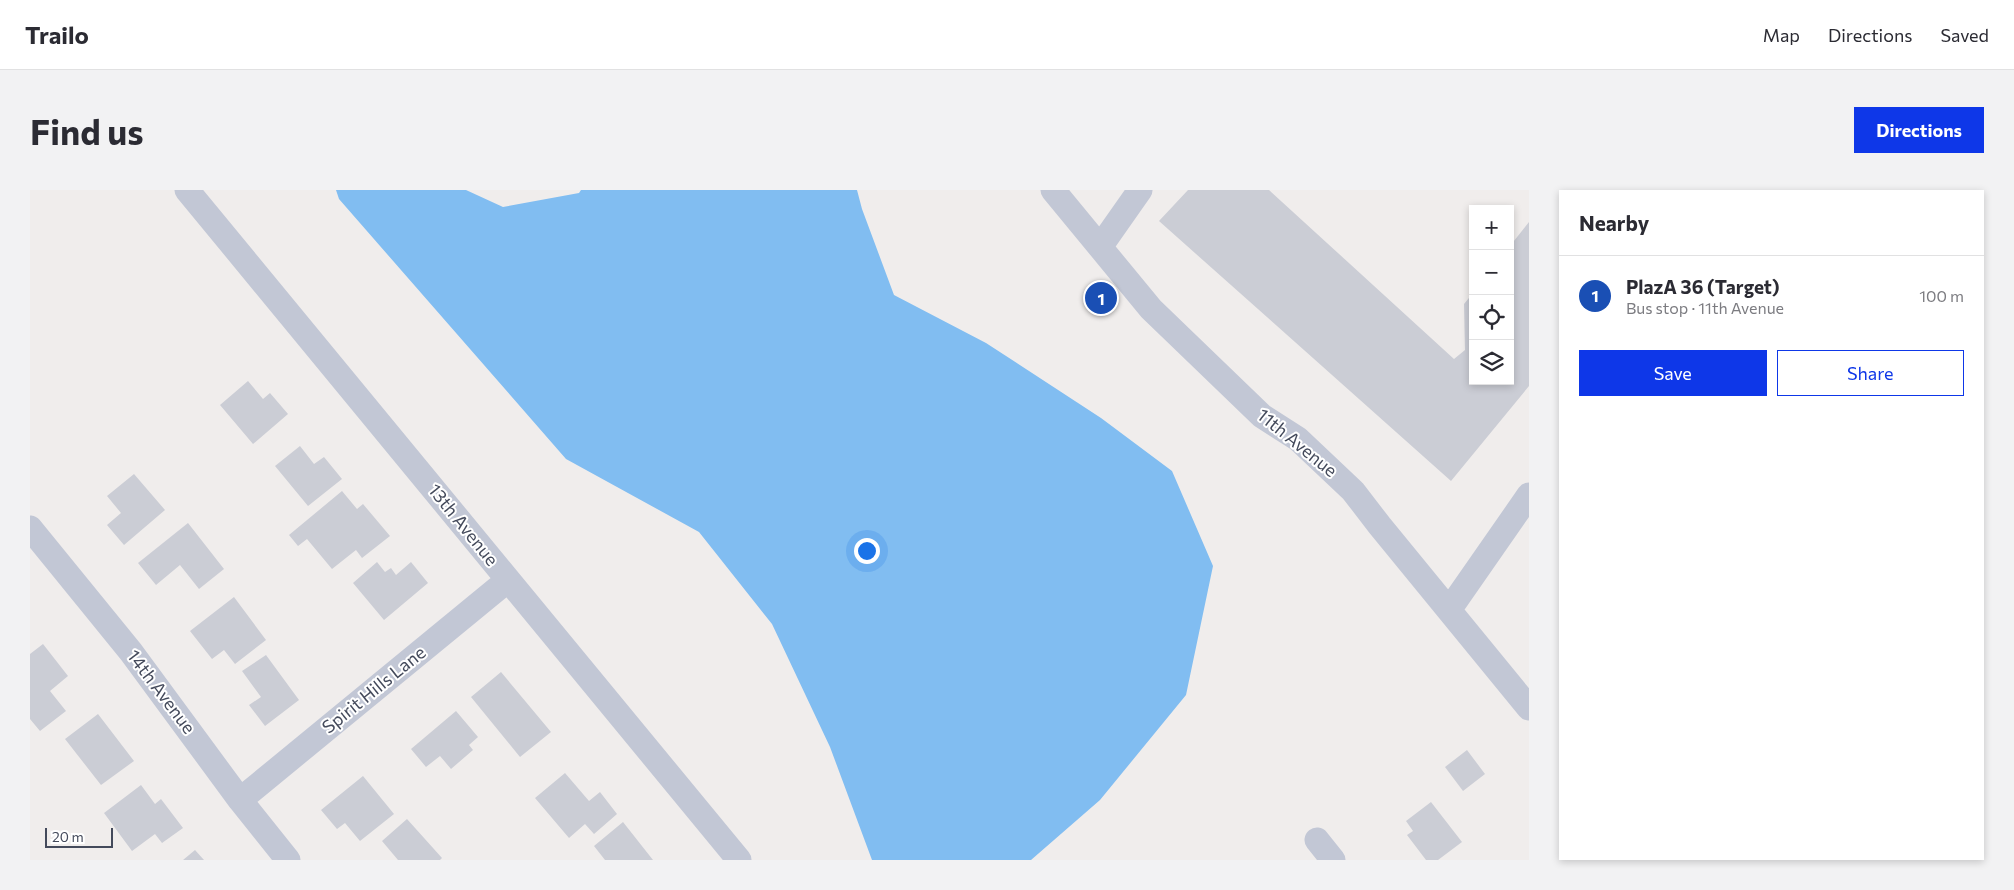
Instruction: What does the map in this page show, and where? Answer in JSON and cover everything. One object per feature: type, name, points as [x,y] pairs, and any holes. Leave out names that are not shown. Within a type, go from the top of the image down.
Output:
[{"type":"street","name":"13th Avenue","points":[[187,190],[739,860]]},
{"type":"street","name":"11th Avenue","points":[[1053,190],[1151,310],[1262,416],[1298,439],[1353,491],[1529,708]]},
{"type":"street","points":[[1100,247],[1140,190]]},
{"type":"street","points":[[1449,610],[1529,495]]},
{"type":"street","name":"14th Avenue","points":[[30,528],[131,652],[240,800],[288,860]]},
{"type":"street","name":"Spirit Hills Lane","points":[[240,800],[508,580]]},
{"type":"street","points":[[1317,840],[1333,860]]},
{"type":"water","points":[[336,190],[466,190],[503,207],[579,193],[581,190],[857,190],[862,209],[894,295],[986,343],[1101,418],[1172,471],[1213,566],[1186,695],[1100,800],[1031,860],[872,860],[830,747],[772,624],[699,532],[566,459],[339,199]]},
{"type":"building","points":[[1188,190],[1269,190],[1454,359],[1465,350],[1464,304],[1469,298],[1469,385],[1514,385],[1514,241],[1529,222],[1529,386],[1451,481],[1159,221]]},
{"type":"building","points":[[248,381],[263,399],[270,393],[288,414],[253,444],[220,405]]},
{"type":"building","points":[[300,446],[314,464],[324,457],[342,479],[308,506],[275,466]]},
{"type":"building","points":[[134,474],[165,510],[124,545],[107,525],[121,513],[107,496]]},
{"type":"building","points":[[342,491],[357,509],[363,504],[390,536],[362,558],[356,550],[332,569],[307,539],[298,546],[289,535]]},
{"type":"building","points":[[188,523],[224,569],[199,589],[180,565],[156,585],[138,563]]},
{"type":"building","points":[[377,562],[385,572],[391,568],[396,575],[411,562],[428,583],[384,620],[353,583]]},
{"type":"building","points":[[234,597],[266,640],[235,664],[224,650],[212,659],[190,631]]},
{"type":"building","points":[[43,644],[68,676],[50,691],[66,711],[40,731],[30,719],[30,654]]},
{"type":"building","points":[[266,655],[299,700],[265,726],[249,705],[261,697],[242,671]]},
{"type":"building","points":[[501,672],[551,732],[520,757],[471,697]]},
{"type":"building","points":[[456,711],[478,737],[469,745],[473,750],[451,769],[440,756],[426,767],[411,749]]},
{"type":"building","points":[[98,714],[134,761],[101,785],[65,739]]},
{"type":"building","points":[[1467,750],[1485,774],[1463,791],[1445,767]]},
{"type":"building","points":[[565,773],[589,801],[600,792],[617,814],[594,834],[585,824],[569,838],[535,798]]},
{"type":"building","points":[[363,776],[394,814],[360,841],[345,823],[337,829],[321,810]]},
{"type":"building","points":[[141,785],[155,804],[161,799],[183,828],[162,843],[155,834],[132,851],[104,813]]},
{"type":"building","points":[[1431,802],[1462,842],[1438,860],[1426,860],[1407,835],[1413,831],[1406,821]]},
{"type":"building","points":[[407,819],[442,858],[440,860],[398,860],[382,841]]},
{"type":"building","points":[[623,822],[653,860],[605,860],[594,846]]},
{"type":"building","points":[[195,850],[204,860],[183,860]]},
{"type":"place","name":"PlazA 36 (Target)","points":[[1101,298]]}]
